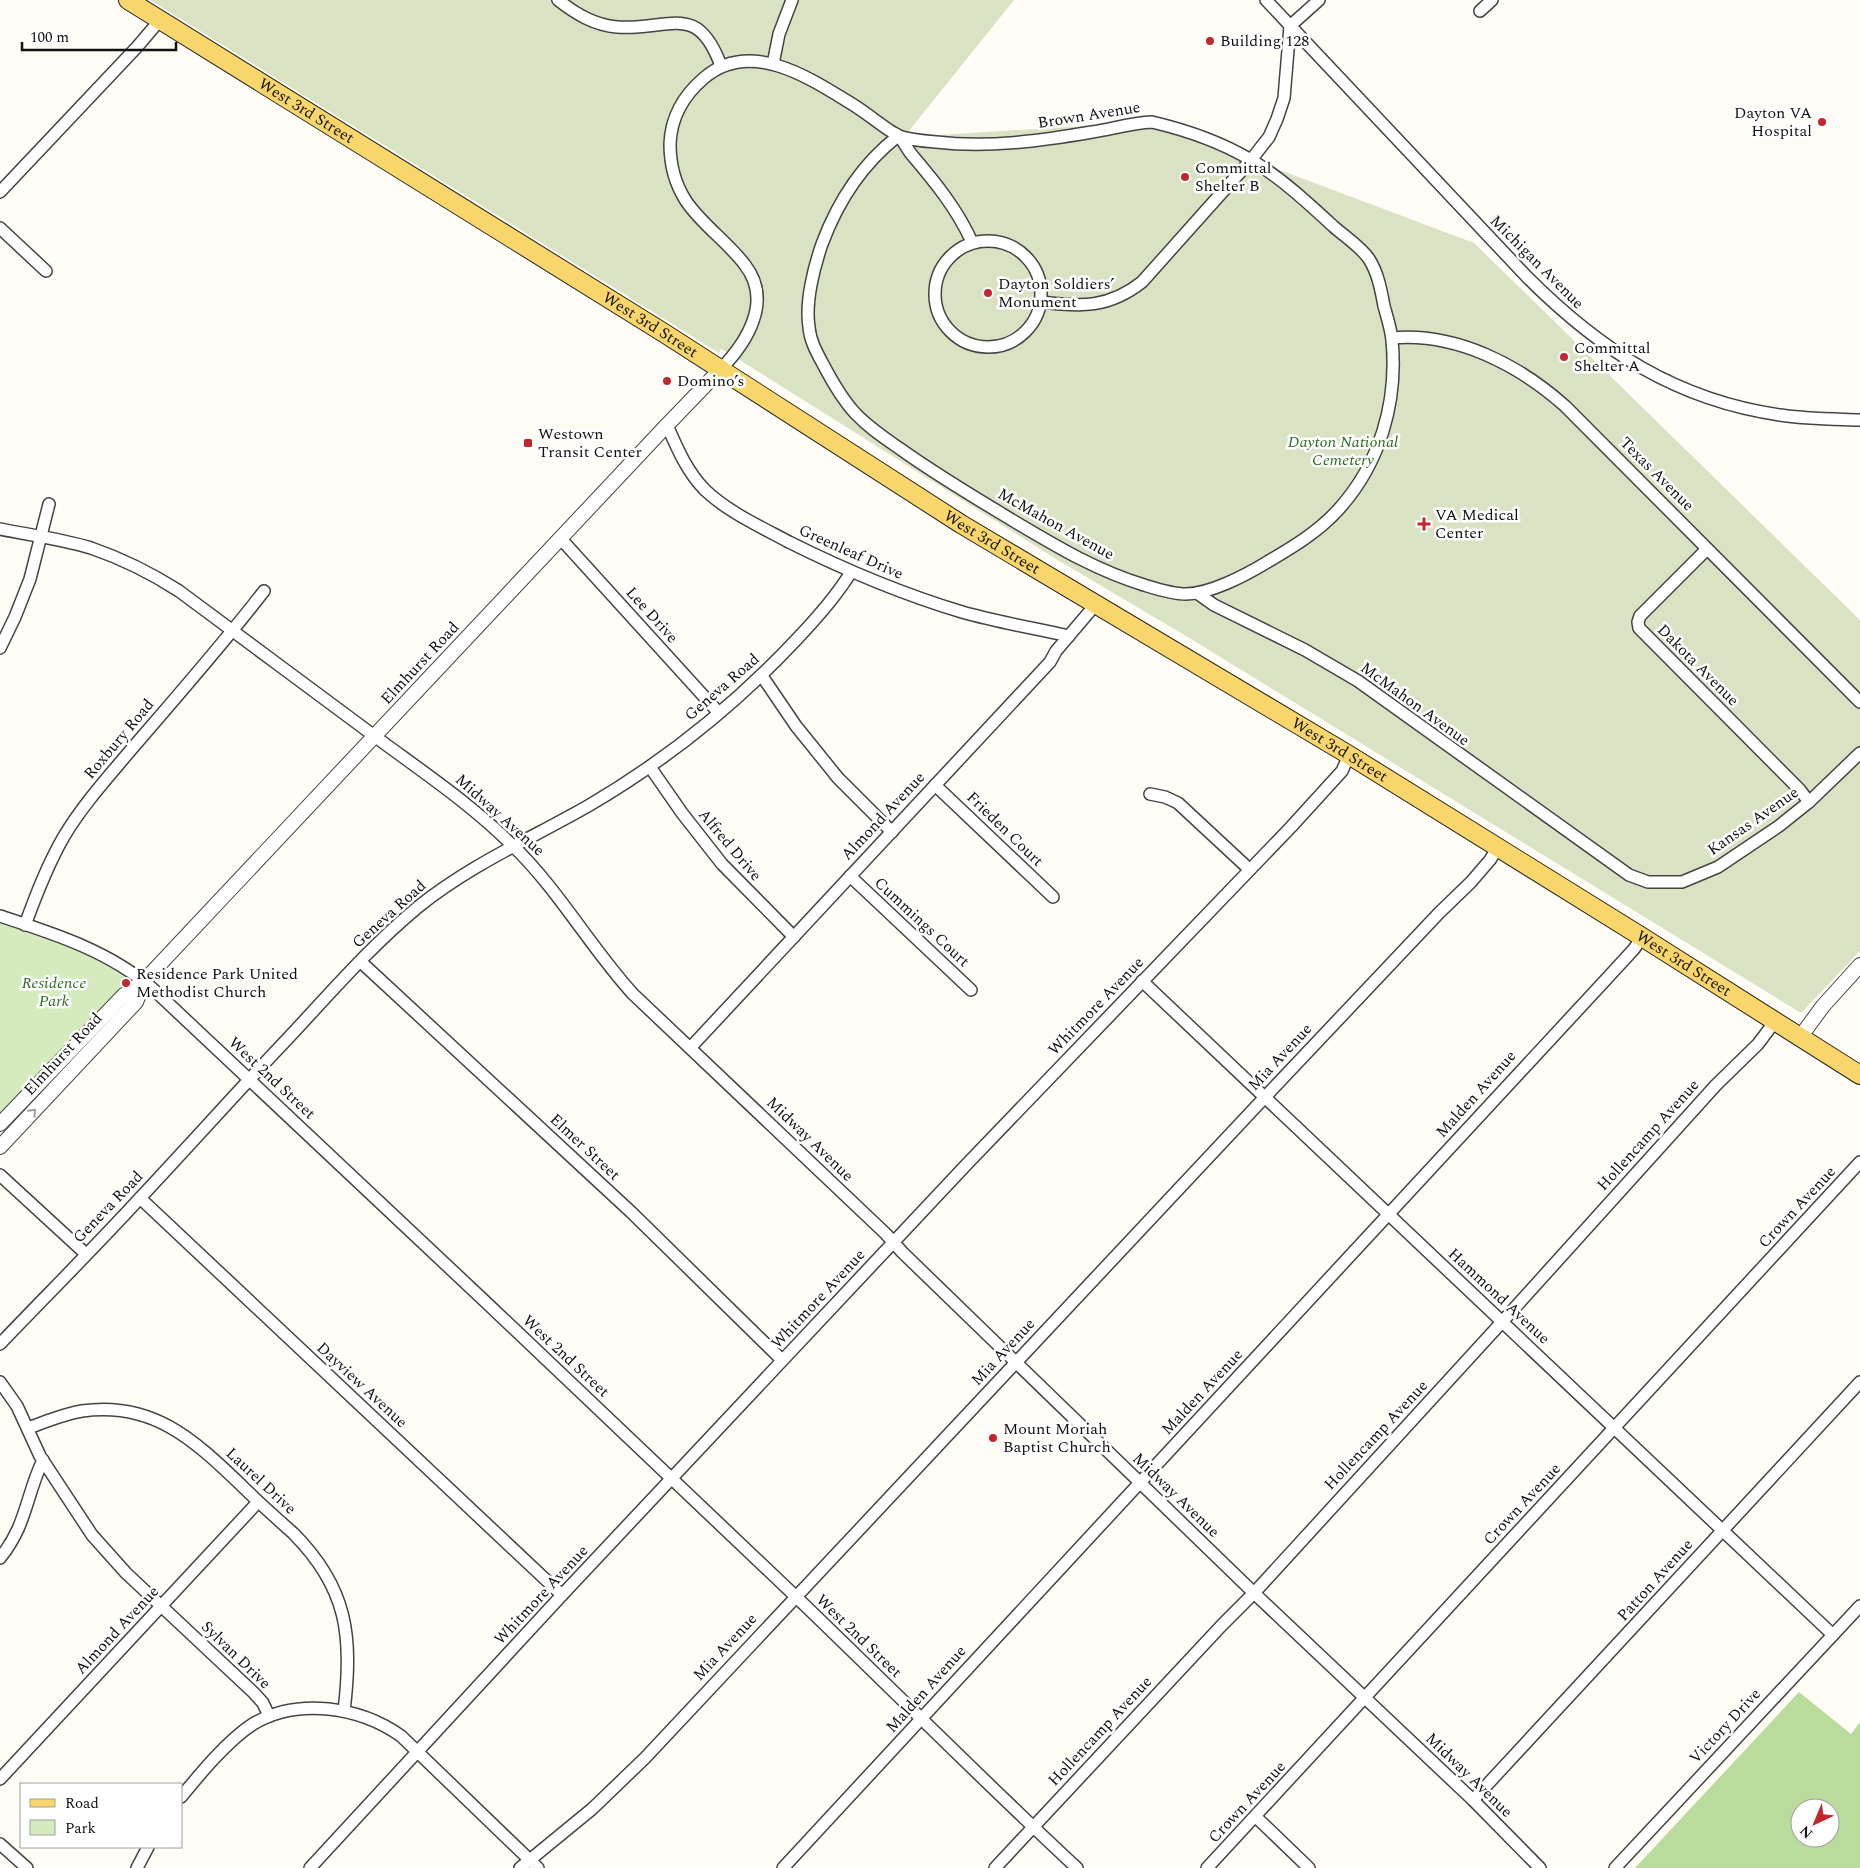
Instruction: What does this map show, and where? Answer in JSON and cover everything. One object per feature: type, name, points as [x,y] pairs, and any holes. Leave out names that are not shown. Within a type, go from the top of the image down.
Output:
[{"type":"main road","name":"West 3rd Street","points":[[128,0],[721,369],[953,519],[1349,755],[1642,936],[1860,1075]]},
{"type":"street","points":[[558,0],[581,16],[608,26],[627,27],[675,22],[695,26],[704,32],[711,41],[721,66]]},
{"type":"street","points":[[773,64],[779,34],[792,0]]},
{"type":"street","name":"Michigan Avenue","points":[[1266,0],[1527,277],[1571,319],[1608,347],[1640,368],[1726,404],[1779,415],[1860,420]]},
{"type":"street","points":[[1042,302],[1086,306],[1106,302],[1126,293],[1142,282],[1251,160],[1268,137],[1281,109],[1286,88],[1290,26],[1319,0]]},
{"type":"street","points":[[1480,11],[1492,0]]},
{"type":"street","points":[[0,192],[137,47],[160,20]]},
{"type":"street","points":[[721,369],[733,357],[754,321],[757,298],[755,283],[744,263],[686,201],[678,187],[670,154],[671,132],[680,106],[698,83],[721,66],[751,61],[788,68],[862,110],[898,136],[950,203],[972,242]]},
{"type":"street","name":"Brown Avenue","points":[[898,136],[963,145],[991,144],[1092,132],[1129,124],[1152,122],[1193,134],[1251,160],[1299,196],[1369,257],[1378,279],[1392,338],[1393,381],[1387,419],[1373,458],[1350,496],[1326,522],[1298,544],[1255,569],[1197,593]]},
{"type":"street","name":"McMahon Avenue","points":[[898,136],[884,147],[842,198],[830,221],[814,270],[808,318],[810,334],[840,394],[854,412],[874,430],[915,460],[1062,550],[1092,566],[1157,589],[1182,594],[1197,593],[1214,605],[1305,650],[1358,682],[1621,870],[1648,882]]},
{"type":"street","points":[[0,228],[46,271]]},
{"type":"street","points":[[981,240],[996,242],[1020,252],[1031,264],[1039,278],[1042,289],[1042,302],[1038,313],[1029,326],[1009,342],[989,347],[976,345],[952,332],[944,321],[936,299],[937,284],[941,271],[963,246],[981,240]]},
{"type":"street","name":"Texas Avenue","points":[[1392,338],[1410,336],[1463,346],[1503,362],[1541,386],[1565,406],[1860,702]]},
{"type":"street","name":"Elmhurst Road","points":[[0,1124],[124,996],[144,981],[721,369]]},
{"type":"street","name":"Greenleaf Drive","points":[[667,425],[689,470],[698,482],[713,497],[767,531],[851,572],[921,599],[1018,626],[1069,636]]},
{"type":"street","points":[[0,648],[30,579],[49,504]]},
{"type":"street","name":"Midway Avenue","points":[[0,529],[91,548],[143,569],[179,591],[464,803],[537,870],[633,994],[691,1047],[1254,1593],[1473,1800],[1540,1868]]},
{"type":"street","name":"Lee Drive","points":[[560,539],[719,713]]},
{"type":"street","name":"Dakota Avenue","points":[[1707,549],[1640,616],[1639,628],[1810,802]]},
{"type":"street","name":"Geneva Road","points":[[0,1344],[400,923],[457,878],[585,807],[650,767],[719,713],[762,676],[809,626],[851,572]]},
{"type":"street","name":"Roxbury Road","points":[[25,924],[54,855],[85,806],[233,631],[264,591]]},
{"type":"street","name":"Almond Avenue","points":[[691,1047],[1050,662],[1096,604]]},
{"type":"street","points":[[762,676],[796,726],[832,772],[892,832]]},
{"type":"street","name":"Kansas Avenue","points":[[1648,882],[1682,882],[1718,867],[1779,826],[1810,802],[1860,753]]},
{"type":"street","name":"Whitmore Avenue","points":[[310,1868],[966,1164],[1291,826],[1342,771],[1349,755]]},
{"type":"street","name":"Alfred Drive","points":[[650,767],[682,813],[722,864],[794,937]]},
{"type":"street","name":"Frieden Court","points":[[935,785],[1054,897]]},
{"type":"street","points":[[1150,794],[1165,797],[1178,804],[1249,869]]},
{"type":"street","name":"Mia Avenue","points":[[520,1868],[534,1864],[610,1793],[1432,920],[1471,882],[1490,860],[1498,847]]},
{"type":"street","name":"Cummings Court","points":[[850,876],[971,990]]},
{"type":"street","name":"West 2nd Street","points":[[0,916],[103,954],[144,981],[672,1479],[922,1718],[986,1783],[1077,1868]]},
{"type":"street","name":"Malden Avenue","points":[[783,1868],[1628,956],[1642,936]]},
{"type":"street","name":"Elmer Street","points":[[361,962],[631,1212],[782,1360]]},
{"type":"street","points":[[1801,1036],[1823,1006],[1860,965]]},
{"type":"street","name":"Elmhurst Road","points":[[0,1147],[136,1002],[144,981]]},
{"type":"street","name":"Hammond Avenue","points":[[1142,982],[1833,1635]]},
{"type":"street","name":"Hollencamp Avenue","points":[[995,1868],[1216,1631],[1254,1593],[1711,1090],[1758,1044],[1776,1020]]},
{"type":"street","name":"Crown Avenue","points":[[1207,1868],[1860,1162]]},
{"type":"street","points":[[0,1175],[86,1254]]},
{"type":"street","name":"Dayview Avenue","points":[[140,1198],[562,1596]]},
{"type":"street","name":"Sylvan Drive","points":[[0,1382],[17,1406],[43,1460],[92,1535],[126,1573],[254,1693],[263,1703],[269,1716]]},
{"type":"street","name":"Patton Avenue","points":[[1473,1800],[1860,1382]]},
{"type":"street","name":"Laurel Drive","points":[[28,1428],[72,1413],[95,1410],[130,1412],[154,1419],[175,1429],[194,1442],[308,1548],[334,1589],[346,1626],[349,1651],[344,1711]]},
{"type":"street","points":[[0,1558],[12,1543],[22,1523],[43,1460]]},
{"type":"street","name":"Almond Avenue","points":[[0,1779],[258,1502]]},
{"type":"street","name":"Victory Drive","points":[[1615,1868],[1860,1606]]},
{"type":"street","points":[[182,1796],[238,1736],[252,1725],[269,1716],[287,1711],[310,1709],[344,1711],[364,1716],[384,1725],[401,1736],[534,1864]]},
{"type":"street","points":[[1256,1817],[1309,1868]]},
{"type":"street","points":[[0,1844],[27,1868]]},
{"type":"street","points":[[136,1868],[147,1848]]},
{"type":"green space","name":"Dayton National Cemetery","points":[[150,0],[1014,0],[904,137],[1152,122],[1474,243],[1860,620],[1860,951],[1801,1013],[1191,639],[1056,559],[746,364],[721,349],[719,353]]},
{"type":"green space","name":"Residence Park","points":[[0,916],[25,925],[144,981],[0,1124]]},
{"type":"green space","points":[[1799,1692],[1851,1734],[1860,1722],[1860,1868],[1635,1868]]},
{"type":"place","name":"Building 128","points":[[1210,41]]},
{"type":"place","name":"Dayton VA Hospital","points":[[1822,122]]},
{"type":"place","name":"Committal Shelter B","points":[[1185,177]]},
{"type":"place","name":"Dayton Soldiers’ Monument","points":[[988,293]]},
{"type":"place","name":"Committal Shelter A","points":[[1564,357]]},
{"type":"place","name":"Domino’s","points":[[667,381]]},
{"type":"place","name":"Westown Transit Center","points":[[528,443]]},
{"type":"place","name":"VA Medical Center","points":[[1424,524]]},
{"type":"place","name":"Residence Park United Methodist Church","points":[[126,983]]},
{"type":"place","name":"Mount Moriah Baptist Church","points":[[993,1438]]}]
